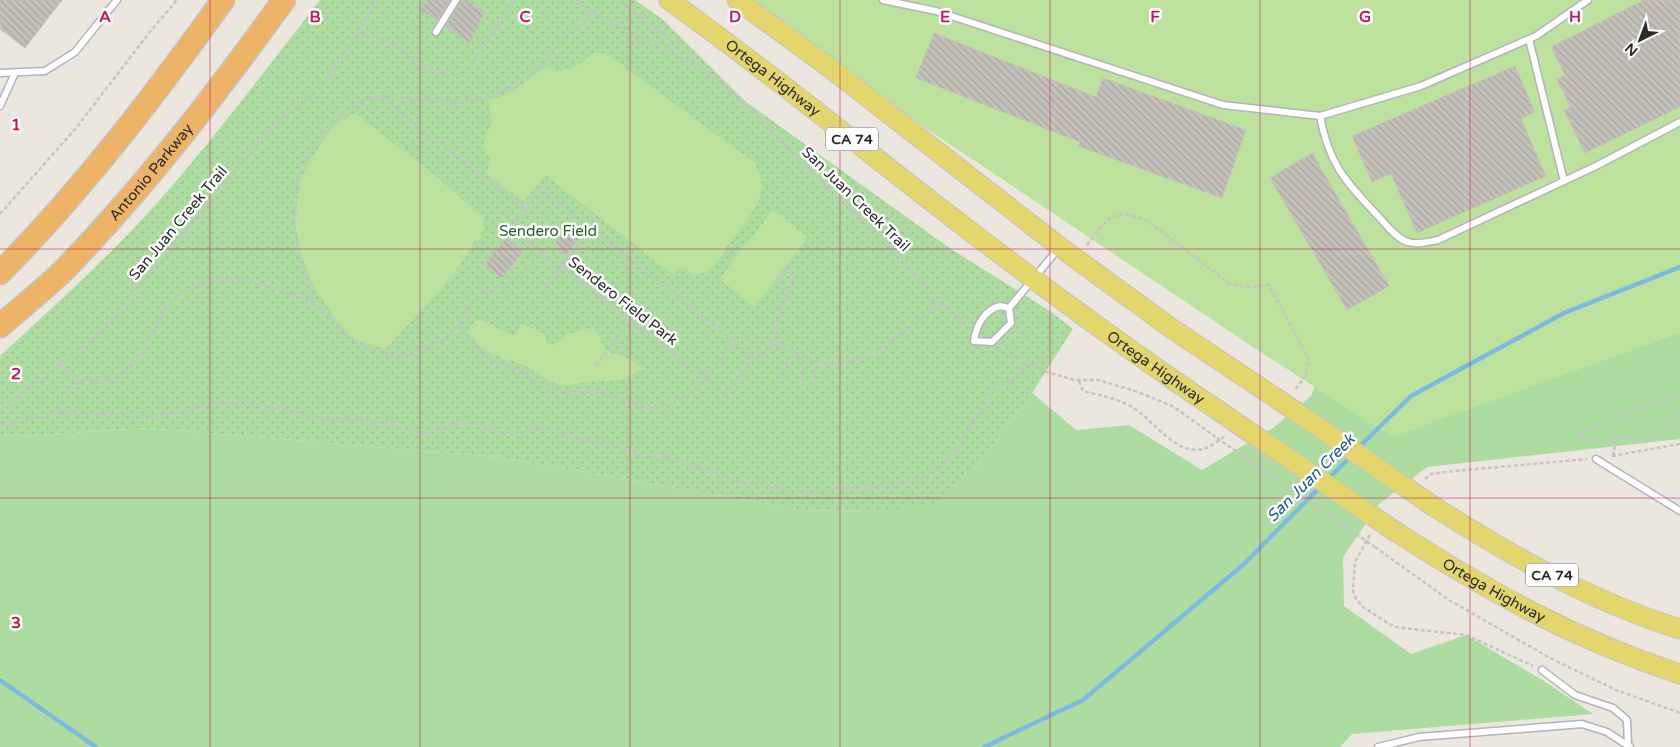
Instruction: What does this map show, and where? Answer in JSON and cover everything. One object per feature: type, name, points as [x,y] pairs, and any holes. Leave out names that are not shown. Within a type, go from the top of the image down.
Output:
[{"type":"highway","points":[[0,273],[53,217],[118,142],[222,0]]},
{"type":"highway","name":"Antonio Parkway","points":[[0,326],[61,272],[137,190],[201,114],[284,0]]},
{"type":"main road","name":"Ortega Highway","points":[[669,0],[776,79],[1033,278],[1136,355],[1396,532],[1454,570],[1564,629],[1609,649],[1680,674]]},
{"type":"main road","name":"CA 74","points":[[737,0],[830,68],[1060,247],[1171,328],[1433,506],[1529,564],[1633,612],[1680,629]]},
{"type":"lane","points":[[0,74],[45,71],[75,52],[117,0]]},
{"type":"lane","points":[[436,32],[456,0]]},
{"type":"lane","points":[[883,0],[936,11],[1223,105],[1320,116],[1420,86],[1529,39],[1588,0]]},
{"type":"lane","points":[[1529,39],[1564,181]]},
{"type":"lane","points":[[0,106],[15,73]]},
{"type":"lane","points":[[1320,116],[1324,141],[1344,180],[1389,228],[1406,241],[1420,244],[1438,240],[1564,181],[1680,122]]},
{"type":"lane","points":[[1008,308],[1060,247]]},
{"type":"lane","points":[[1000,306],[1008,308],[1011,323],[992,342],[974,341],[977,326],[994,308],[1000,306]]},
{"type":"lane","points":[[1596,459],[1680,511]]},
{"type":"lane","points":[[1542,670],[1575,695],[1613,708],[1627,720],[1629,746]]},
{"type":"lane","points":[[1378,747],[1419,737],[1582,724],[1607,732],[1629,746]]},
{"type":"path","points":[[0,214],[77,127],[149,32],[177,0]]},
{"type":"path","name":"San Juan Creek Trail","points":[[0,412],[101,332],[270,130],[323,86],[378,0]]},
{"type":"path","points":[[357,34],[374,37],[396,46],[447,77],[458,75],[467,71],[475,62],[514,0]]},
{"type":"path","name":"San Juan Creek Trail","points":[[570,0],[668,51],[718,80],[760,118],[826,188],[894,247],[917,282],[976,332]]},
{"type":"path","points":[[618,0],[671,40],[668,51]]},
{"type":"path","points":[[315,306],[296,247],[294,194],[300,169],[318,139],[335,120],[349,110],[375,97],[425,101],[470,101],[505,90],[534,71],[574,27],[589,20],[594,12]]},
{"type":"path","points":[[380,97],[525,209]]},
{"type":"path","name":"Sendero Field Park","points":[[754,357],[540,189],[510,228],[726,394],[754,357],[763,355],[772,346]]},
{"type":"path","points":[[544,289],[599,217]]},
{"type":"path","points":[[60,364],[70,373],[83,380],[97,384],[115,378],[125,372],[136,360],[158,320],[173,301],[190,289],[215,280],[238,279],[267,286],[315,306],[352,339],[371,350],[397,356],[416,354],[432,347],[458,324],[473,303],[492,288],[515,279],[540,251]]},
{"type":"path","points":[[785,346],[772,346],[777,330],[777,318],[791,289],[793,276],[786,268],[778,279],[786,296]]},
{"type":"path","points":[[777,330],[785,346],[808,360],[816,363],[843,364],[862,359],[941,304]]},
{"type":"path","points":[[596,366],[631,321]]},
{"type":"path","points":[[458,324],[478,350],[489,359],[522,372],[534,382],[550,390],[568,393],[603,394],[651,409],[683,398],[705,378],[734,341]]},
{"type":"path","points":[[987,342],[1003,354],[1028,365],[1074,380],[1098,380],[1138,392],[1174,407],[1449,600],[1550,658],[1616,690],[1680,713]]},
{"type":"path","points":[[780,377],[793,352]]},
{"type":"path","points":[[802,384],[808,360]]},
{"type":"path","points":[[814,385],[816,363]]},
{"type":"path","points":[[0,426],[59,413],[158,417],[216,403],[278,408],[315,418],[370,420],[391,423],[413,432],[426,433],[460,423],[478,424],[501,433],[524,432],[544,428],[563,436],[607,444],[643,456],[668,458],[739,482],[790,491],[816,491],[896,486],[924,477],[942,466],[960,444],[994,390],[1021,373],[1028,365]]},
{"type":"path","points":[[59,413],[59,404],[63,395],[70,386],[83,380]]},
{"type":"path","points":[[1680,395],[1596,426],[1579,436],[1594,441],[1616,438],[1650,440],[1671,430],[1680,412]]},
{"type":"path","points":[[1613,456],[1616,438]]},
{"type":"path","points":[[1596,459],[1680,444]]},
{"type":"path","points":[[1394,627],[1466,636],[1542,670]]},
{"type":"green space","name":"Sendero Field","points":[[320,0],[635,0],[662,19],[745,101],[951,249],[1050,311],[1073,329],[1032,393],[974,469],[938,503],[872,512],[803,510],[499,457],[147,428],[23,436],[0,435],[0,356],[101,262],[158,202]]},
{"type":"green space","points":[[750,0],[1680,0],[1680,333],[1392,437],[1259,351],[915,121]]},
{"type":"green space","points":[[593,53],[607,54],[756,164],[762,185],[758,204],[710,271],[695,275],[683,267],[672,274],[545,175],[524,202],[486,173],[491,160],[483,147],[492,120],[488,100],[507,95],[548,66],[558,72],[580,64]]},
{"type":"green space","points":[[354,113],[437,177],[483,218],[484,228],[480,239],[474,241],[470,251],[449,279],[386,349],[352,339],[333,315],[313,284],[302,257],[296,229],[297,203],[301,178],[332,128]]},
{"type":"green space","points":[[1680,169],[1680,439],[1427,467],[1379,504],[1343,557],[1344,606],[1411,654],[1466,635],[1544,681],[1593,714],[1352,734],[1340,747],[0,747],[0,435],[23,436],[147,428],[499,457],[803,510],[872,512],[974,469],[1032,393],[1076,430],[1129,425],[1202,470],[1273,428],[1311,396],[1322,364]]},
{"type":"green space","points":[[773,210],[808,237],[754,307],[719,279]]},
{"type":"green space","points":[[481,320],[506,333],[515,335],[522,324],[545,334],[547,343],[554,346],[568,333],[588,328],[592,329],[598,335],[607,351],[632,360],[639,367],[645,368],[623,380],[595,381],[564,386],[551,382],[524,365],[495,355],[482,348],[467,331],[475,321]]},
{"type":"building","points":[[0,0],[62,0],[25,48],[0,29]]},
{"type":"building","points":[[427,0],[450,0],[437,21],[420,10]]},
{"type":"building","points":[[461,0],[466,0],[485,12],[469,44],[446,26]]},
{"type":"building","points":[[1644,0],[1680,0],[1680,107],[1585,153],[1564,110],[1571,107],[1557,79],[1565,75],[1551,47]]},
{"type":"building","points":[[934,33],[1096,97],[1103,78],[1246,130],[1222,198],[1078,146],[1080,142],[916,78]]},
{"type":"building","points":[[1515,66],[1535,112],[1521,119],[1546,176],[1417,233],[1391,174],[1372,182],[1352,136]]},
{"type":"building","points":[[1312,153],[1389,286],[1347,310],[1270,178]]},
{"type":"building","points":[[567,228],[579,238],[566,255],[554,245]]},
{"type":"building","points":[[506,238],[523,252],[502,278],[485,264]]},
{"type":"waterway","name":"San Juan Creek","points":[[1357,449],[1411,396],[1564,313],[1680,267]]},
{"type":"waterway","name":"San Juan Creek","points":[[1327,480],[1352,455]]},
{"type":"waterway","name":"San Juan Creek","points":[[984,747],[1083,700],[1244,564],[1320,487]]},
{"type":"waterway","name":"San Juan Creek","points":[[0,680],[96,747]]}]
